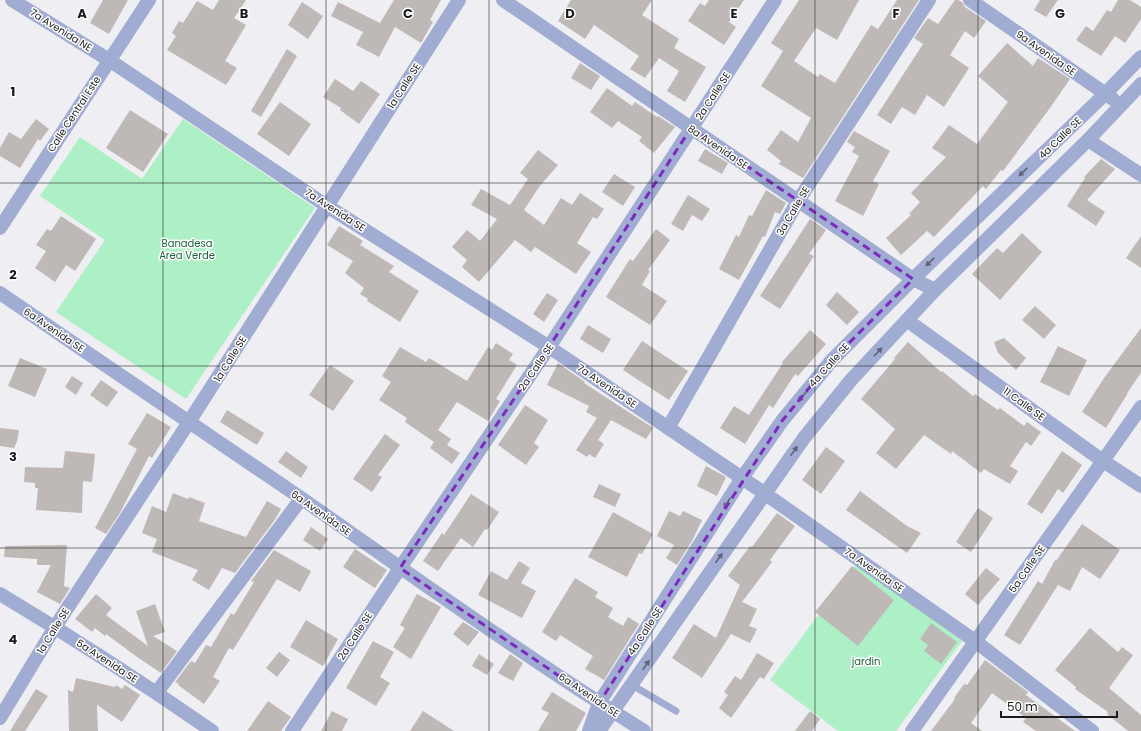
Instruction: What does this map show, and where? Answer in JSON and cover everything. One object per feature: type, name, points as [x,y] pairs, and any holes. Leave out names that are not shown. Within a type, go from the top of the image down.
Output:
[{"type":"street","name":"7a Avenida NE","points":[[12,0],[109,60]]},
{"type":"street","name":"Calle Central Este","points":[[0,228],[149,0]]},
{"type":"street","name":"1a Calle SE","points":[[0,718],[55,627],[189,422],[459,0]]},
{"type":"street","name":"8a Avenida SE","points":[[503,0],[913,279],[936,290]]},
{"type":"street","name":"2a Calle SE","points":[[292,731],[549,347],[775,0]]},
{"type":"street","name":"3a Calle SE","points":[[668,428],[798,201],[928,0]]},
{"type":"street","name":"9a Avenida SE","points":[[970,0],[1121,106]]},
{"type":"street","name":"4a Calle SE","points":[[589,731],[599,702],[742,478],[782,421],[832,360],[913,279],[1105,94],[1141,56]]},
{"type":"street","name":"7a Avenida SE","points":[[109,60],[327,206],[549,347],[764,493],[975,641],[1092,731]]},
{"type":"street","name":"4a Calle SE","points":[[599,731],[614,712],[764,493],[804,438],[851,380],[936,290],[1088,140],[1141,84]]},
{"type":"street","points":[[1088,140],[1141,175]]},
{"type":"street","name":"6a Avenida SE","points":[[0,293],[400,568],[644,731]]},
{"type":"street","name":"11 Calle SE","points":[[908,321],[1103,461],[1141,486]]},
{"type":"street","name":"5a Calle SE","points":[[912,731],[1141,407]]},
{"type":"street","points":[[157,692],[301,499]]},
{"type":"street","name":"5a Avenida SE","points":[[0,594],[157,692],[212,731]]},
{"type":"lane","points":[[632,684],[676,711]]},
{"type":"highlighted area","points":[[691,128],[913,279],[832,360],[782,421],[599,703],[400,568],[549,347]]},
{"type":"green space","name":"Banadesa Area Verde","points":[[183,119],[315,208],[186,399],[56,312],[105,240],[40,196],[80,137],[142,179]]},
{"type":"green space","name":"jardin","points":[[857,563],[962,641],[896,731],[838,731],[770,680]]},
{"type":"building","points":[[103,0],[128,0],[109,34],[90,23]]},
{"type":"building","points":[[219,0],[246,0],[234,18],[246,25],[225,61],[237,68],[226,85],[167,50],[176,36],[172,33],[179,21],[183,23],[197,1],[213,10]]},
{"type":"building","points":[[394,0],[441,0],[430,20],[433,22],[421,43],[395,27],[379,57],[356,45],[363,32],[331,16],[338,2],[380,23]]},
{"type":"building","points":[[571,0],[652,0],[642,15],[679,39],[674,48],[706,67],[685,102],[667,91],[679,71],[659,58],[645,78],[630,69],[639,56],[594,25],[585,39],[558,21]]},
{"type":"building","points":[[709,0],[744,0],[729,22],[736,27],[724,45],[688,21],[700,3],[705,6]]},
{"type":"building","points":[[799,0],[859,0],[837,40],[816,28],[794,61],[818,77],[820,74],[835,83],[871,25],[878,29],[897,0],[919,0],[803,178],[779,164],[781,161],[767,150],[781,130],[798,142],[811,118],[761,86],[783,51],[771,43]]},
{"type":"building","points":[[955,0],[962,2],[965,7],[986,21],[974,38],[965,31],[950,55],[969,68],[944,107],[927,95],[915,115],[902,107],[891,124],[877,115],[923,44],[914,38],[928,18],[938,24]]},
{"type":"building","points":[[1040,0],[1058,0],[1046,17],[1034,10]]},
{"type":"building","points":[[1118,0],[1130,0],[1141,7],[1141,19],[1125,43],[1115,36],[1101,56],[1076,40],[1086,26],[1093,31],[1107,10],[1111,12]]},
{"type":"building","points":[[302,2],[323,16],[308,39],[288,25]]},
{"type":"building","points":[[1007,43],[1033,66],[1038,58],[1070,79],[1003,171],[1001,170],[986,189],[983,186],[934,237],[927,231],[901,255],[886,238],[911,215],[909,214],[920,202],[911,193],[946,157],[932,148],[949,125],[977,144],[1008,102],[978,76]]},
{"type":"building","points":[[287,49],[297,56],[261,117],[251,111]]},
{"type":"building","points":[[580,63],[600,76],[591,90],[571,78]]},
{"type":"building","points":[[335,79],[353,91],[361,81],[380,94],[359,124],[340,110],[341,108],[323,97]]},
{"type":"building","points":[[607,88],[632,106],[635,102],[675,127],[654,153],[639,141],[642,137],[618,121],[612,128],[590,112]]},
{"type":"building","points":[[280,102],[311,124],[289,156],[257,134]]},
{"type":"building","points":[[130,110],[168,134],[143,172],[106,148]]},
{"type":"building","points":[[36,119],[49,129],[40,141],[38,139],[20,168],[0,156],[0,148],[9,132],[21,139]]},
{"type":"building","points":[[854,131],[890,151],[873,181],[879,184],[863,216],[835,201],[859,156],[852,152],[855,147],[847,142]]},
{"type":"building","points":[[705,149],[728,163],[722,174],[698,161]]},
{"type":"building","points":[[538,150],[558,165],[539,187],[524,210],[544,225],[561,198],[572,205],[580,193],[604,209],[597,219],[593,217],[577,243],[591,252],[576,274],[535,247],[531,252],[515,240],[479,282],[462,267],[467,260],[452,247],[467,230],[480,241],[497,219],[471,205],[481,189],[510,205],[528,179],[520,173]]},
{"type":"building","points":[[1101,159],[1115,169],[1087,200],[1105,212],[1096,226],[1067,206],[1085,178],[1084,177]]},
{"type":"building","points":[[614,174],[635,187],[623,206],[602,192]]},
{"type":"building","points":[[766,190],[786,203],[780,214],[775,212],[765,237],[763,236],[739,280],[719,269],[736,235],[739,237],[749,215],[752,216]]},
{"type":"building","points":[[688,195],[710,209],[702,221],[692,215],[683,231],[671,224]]},
{"type":"building","points":[[61,216],[96,239],[75,271],[66,265],[55,282],[35,268],[46,251],[36,245],[47,229],[51,231]]},
{"type":"building","points":[[810,219],[826,230],[809,254],[814,256],[780,309],[760,296]]},
{"type":"building","points":[[339,226],[363,241],[360,245],[394,266],[389,272],[419,291],[400,322],[367,301],[368,299],[360,294],[364,288],[345,273],[353,261],[327,245]]},
{"type":"building","points":[[656,229],[670,240],[648,270],[650,271],[642,285],[667,301],[650,325],[606,297],[630,259],[633,261]]},
{"type":"building","points":[[1022,233],[1042,252],[1000,300],[972,274],[997,248],[1003,253]]},
{"type":"building","points":[[1141,236],[1141,268],[1126,258]]},
{"type":"building","points":[[837,292],[859,312],[847,325],[826,305]]},
{"type":"building","points":[[547,293],[558,300],[544,322],[533,314]]},
{"type":"building","points":[[1035,306],[1056,325],[1044,339],[1022,320]]},
{"type":"building","points":[[588,325],[611,339],[603,353],[580,339]]},
{"type":"building","points":[[1141,328],[1141,373],[1106,428],[1082,412],[1104,378]]},
{"type":"building","points":[[810,330],[826,344],[798,376],[795,374],[773,408],[769,405],[745,444],[720,428],[734,406],[749,415],[783,363],[782,362]]},
{"type":"building","points":[[1004,338],[1026,358],[1016,370],[998,353],[994,342]]},
{"type":"building","points":[[642,341],[688,371],[669,400],[623,370]]},
{"type":"building","points":[[908,342],[941,372],[942,371],[973,396],[975,394],[998,410],[1000,408],[1024,426],[1027,422],[1041,432],[1031,446],[1026,442],[1010,466],[1018,471],[1010,484],[984,469],[981,473],[952,451],[951,454],[924,435],[896,469],[876,453],[895,429],[861,399]]},
{"type":"building","points":[[496,343],[513,354],[509,360],[517,365],[496,399],[500,401],[488,421],[457,402],[438,430],[451,439],[447,445],[460,453],[452,464],[430,448],[434,442],[405,422],[407,418],[379,400],[391,382],[382,376],[400,347],[426,362],[429,358],[467,381],[488,347],[492,350]]},
{"type":"building","points":[[1058,346],[1087,360],[1069,396],[1040,382]]},
{"type":"building","points":[[20,358],[47,369],[35,397],[8,386]]},
{"type":"building","points":[[558,363],[585,382],[584,383],[653,428],[646,439],[611,420],[598,440],[604,444],[595,458],[589,454],[587,457],[576,450],[597,418],[586,412],[589,406],[547,385]]},
{"type":"building","points":[[330,365],[354,381],[333,411],[309,395]]},
{"type":"building","points":[[72,376],[83,383],[76,395],[65,387]]},
{"type":"building","points":[[101,380],[118,392],[107,407],[90,395]]},
{"type":"building","points":[[525,405],[548,420],[534,443],[539,447],[526,465],[498,445]]},
{"type":"building","points":[[227,410],[264,433],[257,445],[220,422]]},
{"type":"building","points":[[147,413],[171,427],[152,458],[149,456],[120,513],[106,534],[95,528],[137,449],[128,444]]},
{"type":"building","points":[[0,428],[19,430],[14,448],[0,446]]},
{"type":"building","points":[[385,434],[400,445],[378,475],[382,477],[372,492],[353,479]]},
{"type":"building","points":[[826,447],[845,461],[821,494],[802,480]]},
{"type":"building","points":[[65,451],[95,454],[92,482],[83,481],[82,513],[36,510],[38,488],[35,488],[35,483],[24,482],[25,467],[63,468]]},
{"type":"building","points":[[286,451],[308,467],[301,478],[278,462]]},
{"type":"building","points":[[1062,451],[1082,465],[1063,493],[1058,489],[1042,514],[1027,504]]},
{"type":"building","points":[[706,466],[726,477],[717,496],[697,486]]},
{"type":"building","points":[[599,484],[621,494],[615,507],[593,497]]},
{"type":"building","points":[[860,491],[907,526],[921,533],[907,553],[846,510]]},
{"type":"building","points":[[173,493],[188,499],[189,497],[205,503],[199,521],[246,537],[267,501],[281,509],[274,521],[235,573],[222,568],[209,590],[192,580],[198,570],[152,552],[157,539],[142,533],[152,506],[166,512]]},
{"type":"building","points":[[471,494],[499,512],[473,547],[461,538],[438,571],[423,561],[442,533],[444,535]]},
{"type":"building","points":[[978,508],[993,518],[971,552],[956,542]]},
{"type":"building","points":[[669,511],[680,516],[683,511],[702,520],[692,541],[677,565],[666,558],[674,545],[657,536]]},
{"type":"building","points":[[613,512],[653,534],[642,554],[639,553],[627,577],[588,557]]},
{"type":"building","points":[[777,513],[795,526],[770,560],[772,562],[742,602],[757,609],[749,626],[757,629],[750,643],[731,634],[702,678],[672,658],[694,624],[716,638],[740,585],[728,576]]},
{"type":"building","points":[[1082,524],[1120,550],[1100,579],[1082,567],[1070,591],[1058,585],[1020,645],[1004,635],[1038,581],[1042,584],[1055,560],[1056,561]]},
{"type":"building","points":[[311,527],[328,539],[320,551],[303,540]]},
{"type":"building","points":[[67,545],[64,586],[70,588],[60,604],[37,592],[51,565],[37,565],[37,559],[4,557],[5,546]]},
{"type":"building","points":[[355,549],[387,570],[375,588],[343,567]]},
{"type":"building","points":[[274,550],[311,571],[300,592],[277,579],[233,650],[229,648],[213,677],[220,681],[204,704],[175,682],[191,661],[195,663],[206,645],[211,647],[231,613],[234,615],[254,582],[251,581]]},
{"type":"building","points":[[519,561],[530,568],[521,583],[536,591],[522,618],[478,595],[491,571],[507,580]]},
{"type":"building","points":[[852,566],[894,600],[858,646],[815,612]]},
{"type":"building","points":[[986,568],[1000,579],[978,605],[965,594]]},
{"type":"building","points":[[575,578],[598,592],[595,597],[613,608],[608,617],[623,626],[628,617],[639,624],[604,680],[585,669],[593,656],[560,635],[556,641],[542,632]]},
{"type":"building","points":[[96,594],[112,608],[106,615],[148,646],[136,611],[155,604],[165,632],[153,636],[177,651],[161,673],[106,634],[105,636],[95,628],[92,632],[75,619]]},
{"type":"building","points":[[417,594],[441,607],[411,659],[393,647],[405,628],[400,625]]},
{"type":"building","points":[[306,620],[338,639],[323,666],[290,647]]},
{"type":"building","points":[[463,622],[479,632],[468,646],[453,634]]},
{"type":"building","points":[[931,623],[957,642],[941,664],[924,651],[928,645],[920,639]]},
{"type":"building","points":[[1090,628],[1118,652],[1122,647],[1133,655],[1109,688],[1141,715],[1141,731],[1128,731],[1107,714],[1108,712],[1075,689],[1076,687],[1055,670]]},
{"type":"building","points":[[373,641],[394,652],[380,677],[390,683],[376,706],[346,688]]},
{"type":"building","points":[[279,652],[290,660],[277,677],[266,668]]},
{"type":"building","points":[[757,653],[774,663],[764,679],[760,677],[731,718],[719,708],[728,695],[724,692],[735,676],[741,680]]},
{"type":"building","points":[[479,654],[494,664],[487,675],[472,666]]},
{"type":"building","points":[[510,654],[523,663],[513,681],[498,673]]},
{"type":"building","points":[[985,660],[1028,692],[1026,695],[1075,731],[1036,731],[1023,722],[1026,718],[992,693],[971,723],[982,731],[931,731],[955,699],[954,698],[964,684],[967,685]]},
{"type":"building","points":[[76,678],[115,687],[116,685],[122,689],[125,685],[140,695],[122,722],[97,705],[98,731],[69,731],[68,690],[73,692]]},
{"type":"building","points":[[36,689],[48,696],[25,731],[10,731]]},
{"type":"building","points":[[552,692],[586,713],[576,731],[538,731],[549,713],[541,709]]},
{"type":"building","points":[[268,701],[291,717],[281,731],[247,731]]},
{"type":"building","points":[[332,711],[348,719],[342,731],[321,731]]},
{"type":"building","points":[[423,711],[454,731],[410,731]]},
{"type":"building","points":[[810,711],[820,719],[812,731],[795,731]]}]
